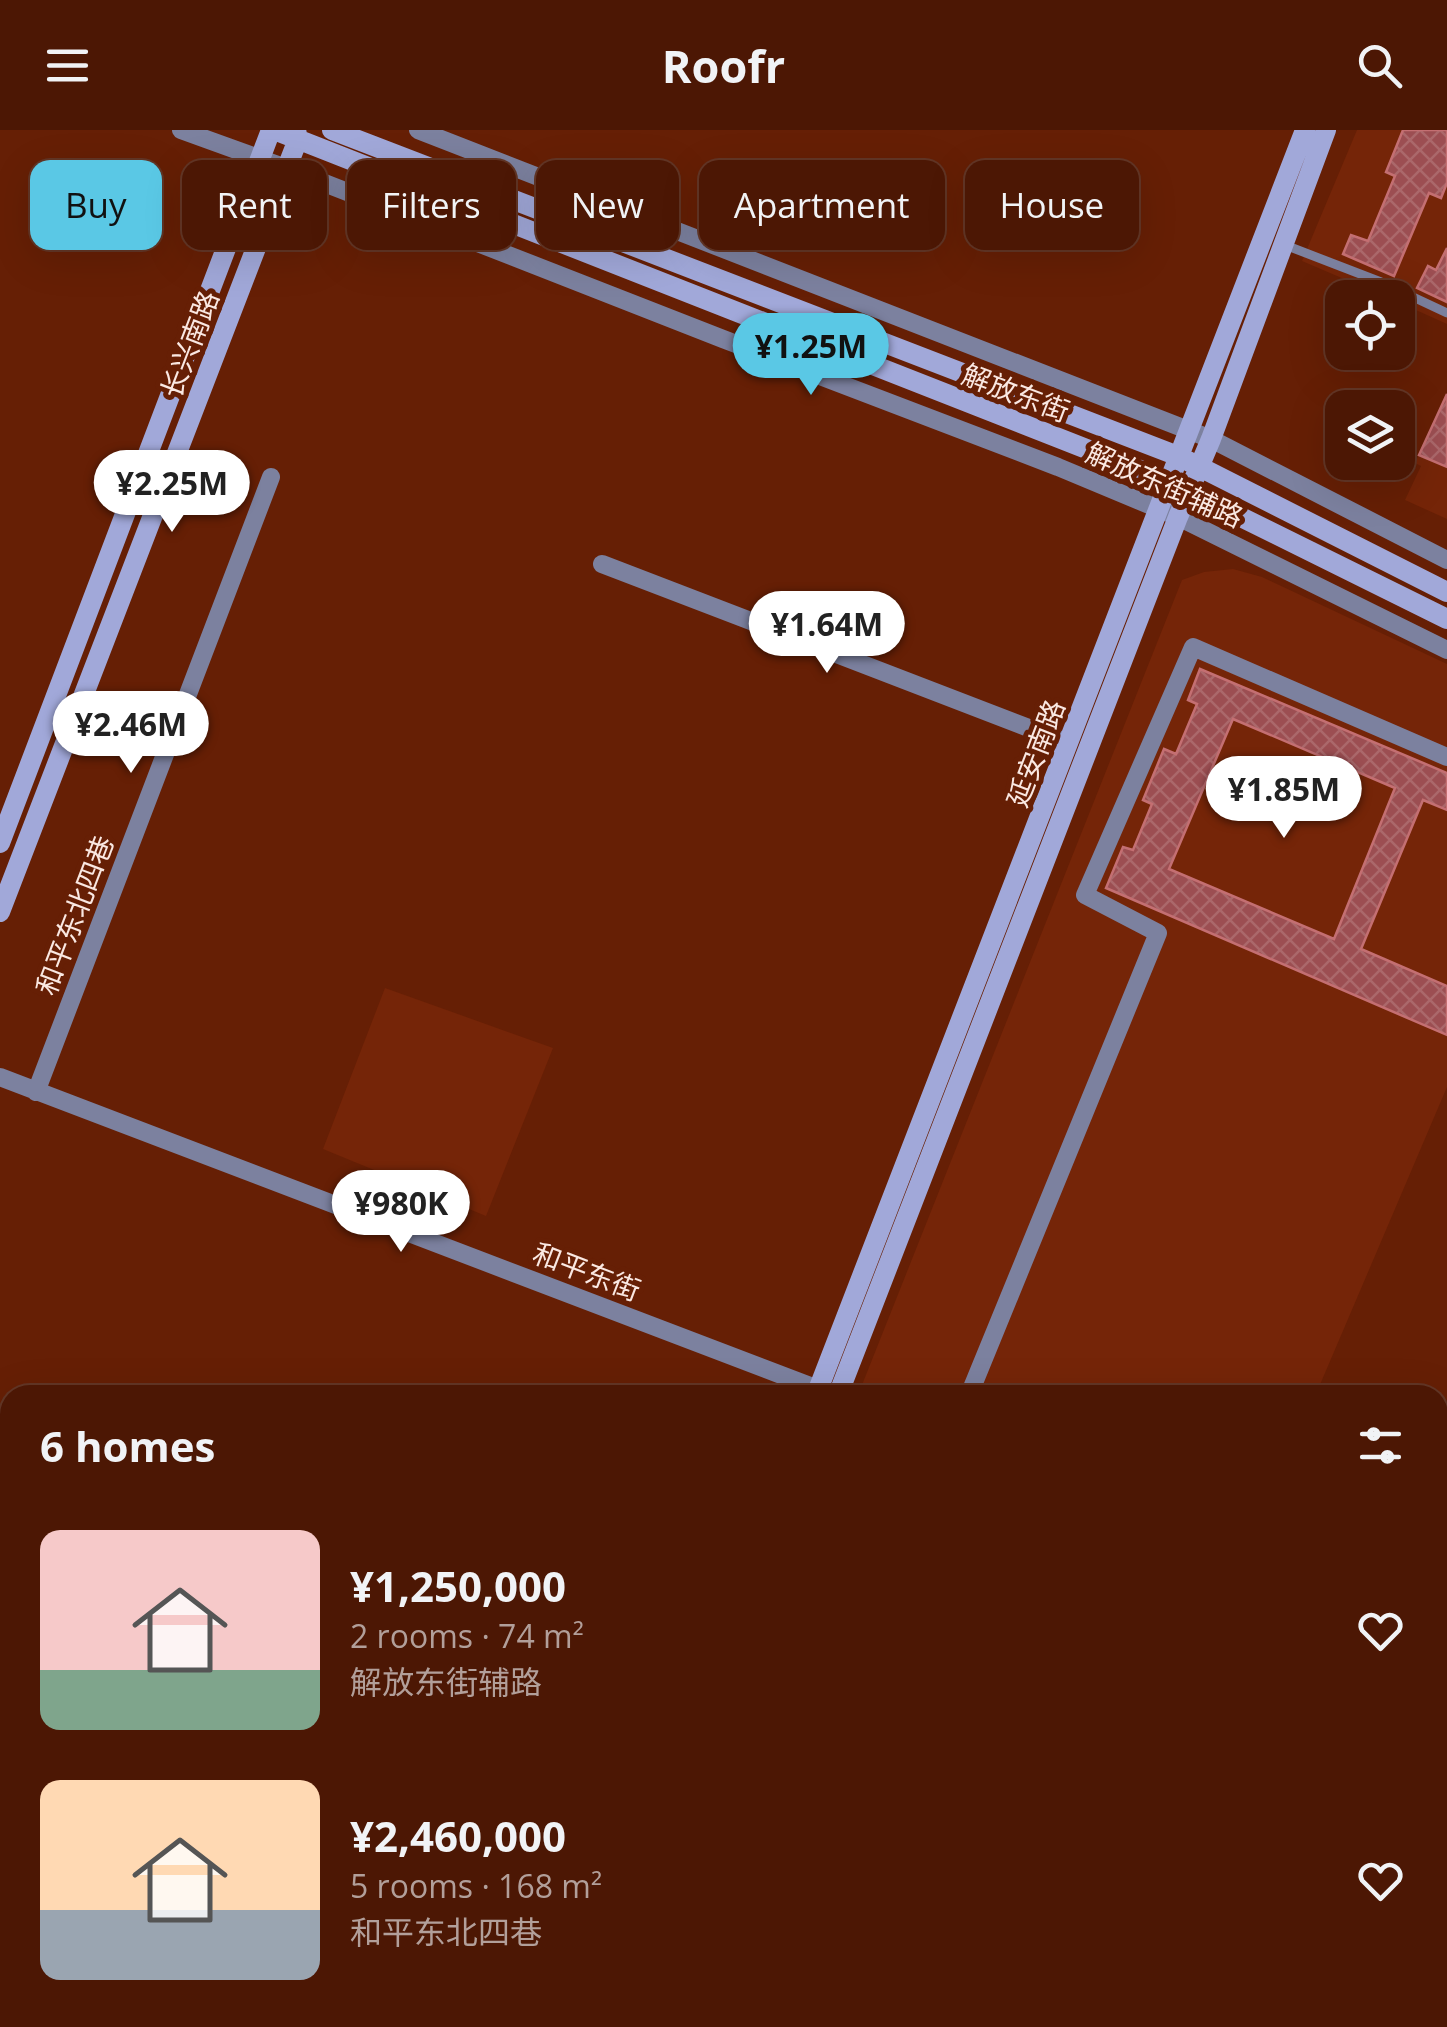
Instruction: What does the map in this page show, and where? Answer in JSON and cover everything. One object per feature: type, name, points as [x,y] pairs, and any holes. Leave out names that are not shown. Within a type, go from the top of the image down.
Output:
[{"type":"main road","name":"长兴南路","points":[[0,843],[272,130]]},
{"type":"main road","name":"解放东街","points":[[272,130],[297,134],[1168,480],[1447,619]]},
{"type":"main road","name":"解放东街","points":[[332,130],[1178,456],[1447,592]]},
{"type":"main road","name":"延安南路","points":[[830,1385],[1169,513],[1168,480],[1305,130]]},
{"type":"main road","name":"延安南路","points":[[830,1385],[1068,743],[1169,513],[1190,490],[1200,467],[1326,130]]},
{"type":"main road","name":"长兴南路","points":[[289,160],[297,134]]},
{"type":"main road","name":"长兴南路","points":[[0,912],[254,250]]},
{"type":"street","name":"解放东街辅路","points":[[181,130],[265,160]]},
{"type":"street","name":"解放东街辅路","points":[[418,130],[1211,439],[1447,560]]},
{"type":"street","name":"解放东街辅路","points":[[327,184],[1169,513],[1447,650]]},
{"type":"street","name":"和平东北四巷","points":[[36,1092],[270,477]]},
{"type":"street","points":[[602,564],[1068,743]]},
{"type":"street","points":[[973,1385],[1158,933],[1086,895],[1193,647],[1447,756]]},
{"type":"street","name":"和平东街","points":[[0,1078],[806,1385]]},
{"type":"lane","points":[[1282,244],[1381,282],[1447,313]]},
{"type":"shaded area","points":[[1357,130],[1447,130],[1447,324],[1415,310],[1415,280],[1346,280],[1302,261]]},
{"type":"shaded area","points":[[1447,394],[1447,519],[1405,500],[1421,466],[1415,463]]},
{"type":"shaded area","points":[[1233,569],[1262,577],[1447,664],[1447,1087],[1320,1385],[862,1385],[1182,580],[1204,572]]},
{"type":"shaded area","points":[[385,988],[553,1048],[486,1216],[323,1149]]},
{"type":"building","points":[[1403,130],[1447,130],[1447,183],[1441,198],[1429,193],[1394,276],[1343,254],[1351,235],[1368,241],[1395,176],[1386,172]]},
{"type":"building","points":[[1447,248],[1447,302],[1417,288],[1428,266],[1436,270]]},
{"type":"building","points":[[1447,394],[1447,467],[1419,455]]},
{"type":"building","points":[[1200,669],[1447,773],[1447,810],[1423,800],[1361,949],[1447,986],[1447,1035],[1106,888],[1123,847],[1133,850],[1152,804],[1143,800],[1164,749],[1176,754],[1197,704],[1188,700]],"holes":[[[1233,719],[1395,788],[1334,939],[1169,869]]]}]
